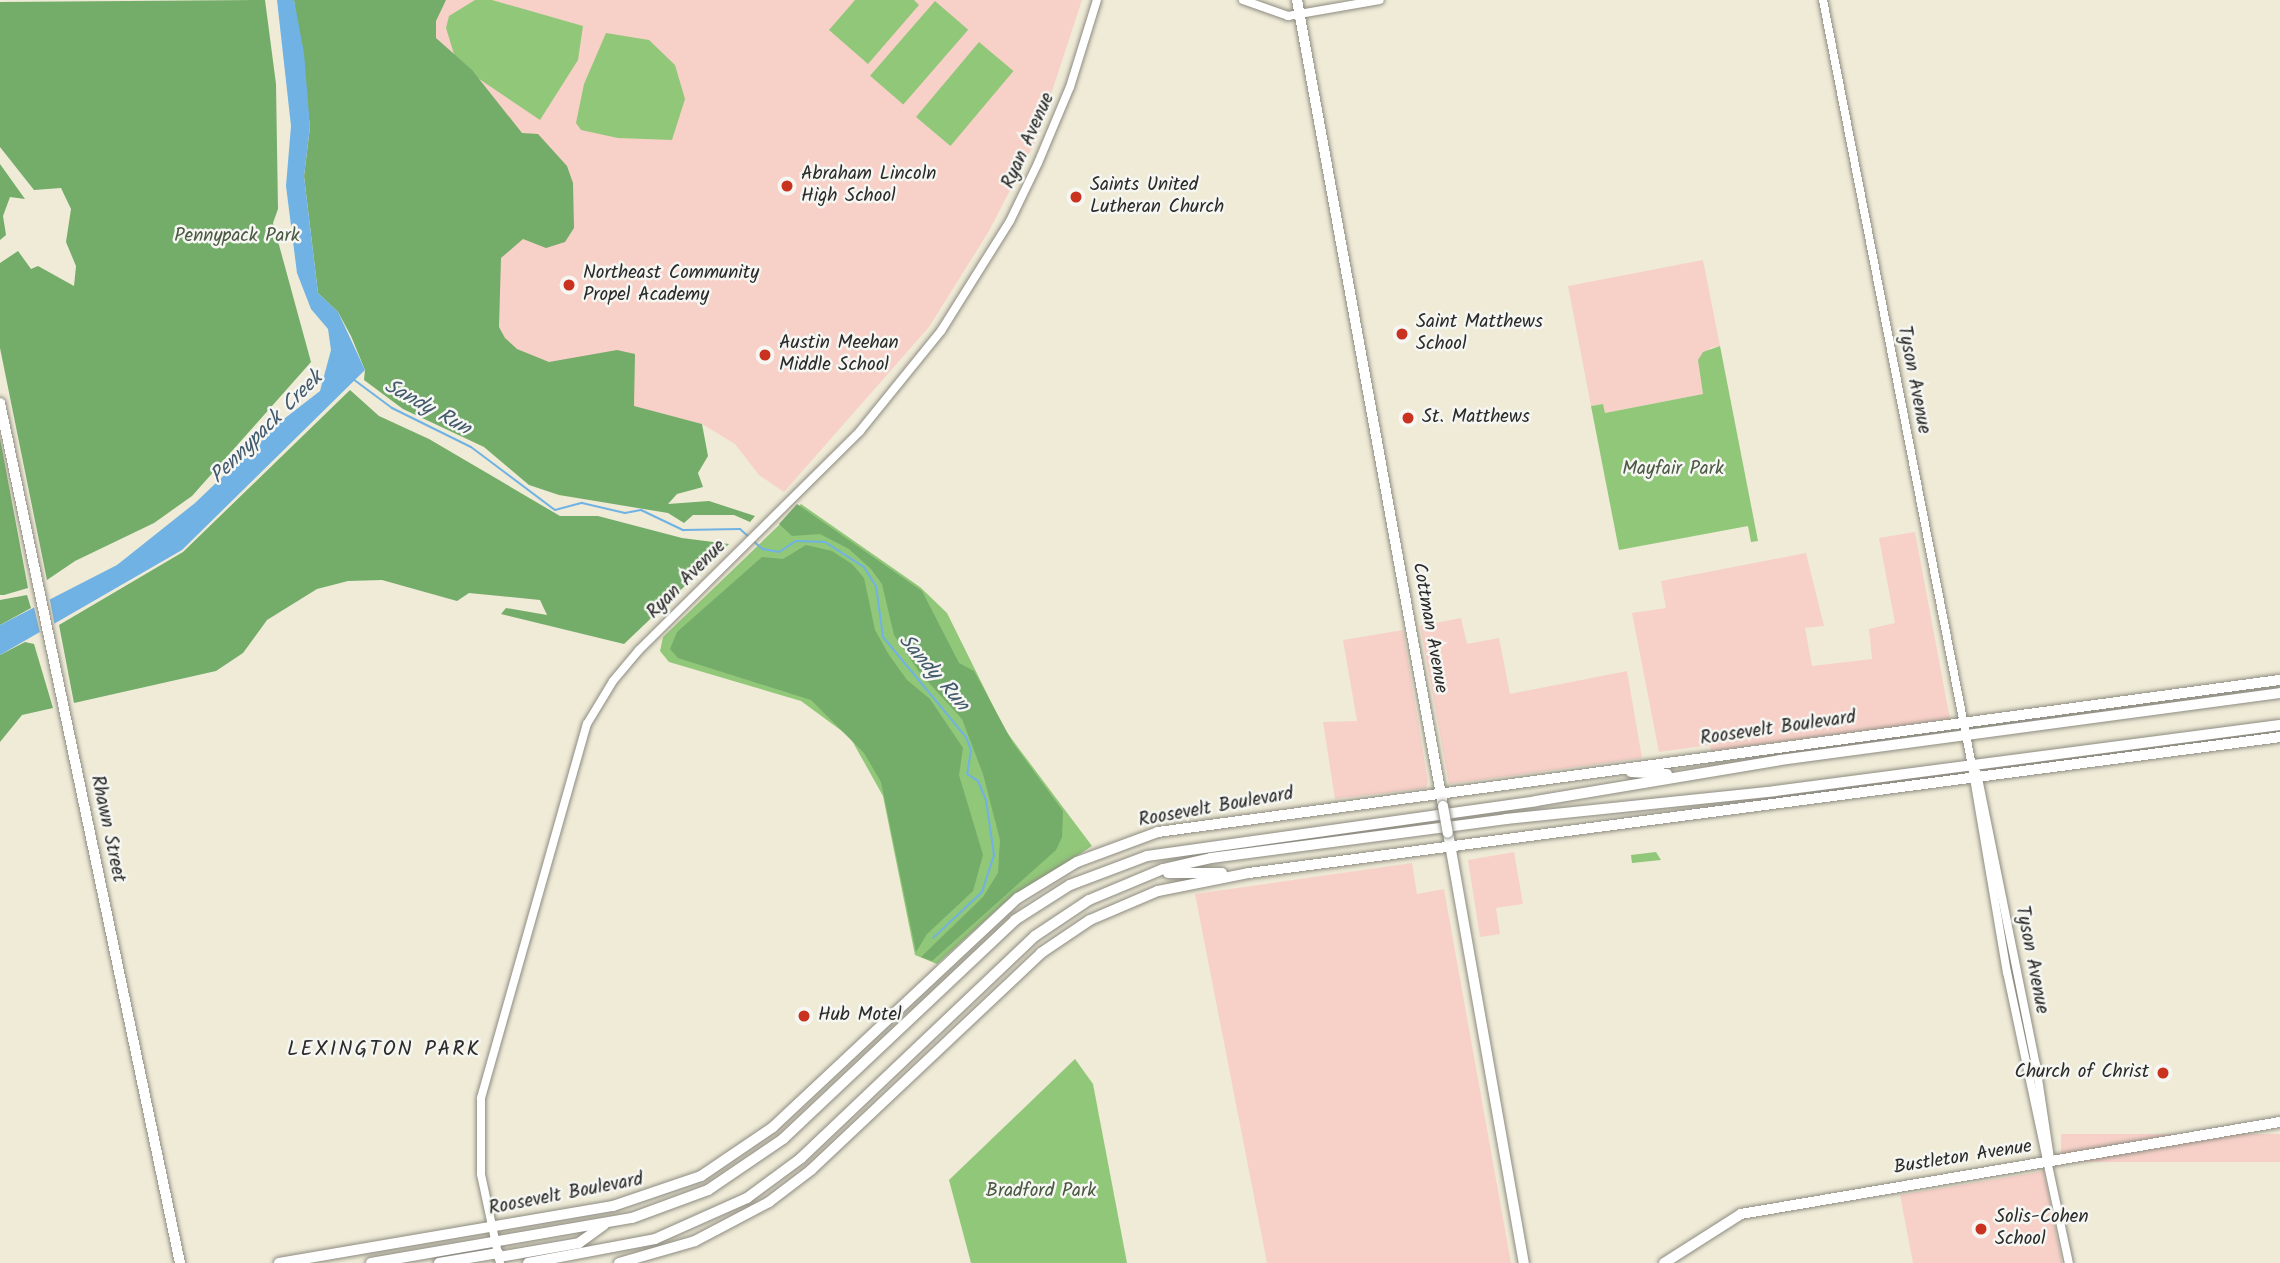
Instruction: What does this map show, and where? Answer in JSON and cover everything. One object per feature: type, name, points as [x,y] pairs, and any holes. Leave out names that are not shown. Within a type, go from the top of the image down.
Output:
[{"type":"highway","name":"Roosevelt Boulevard","points":[[279,1263],[628,1203],[701,1176],[761,1137],[1005,908],[1091,856],[1175,828],[2280,680]]},
{"type":"highway","name":"Roosevelt Boulevard","points":[[371,1263],[498,1254],[579,1243],[606,1223],[663,1209],[720,1183],[771,1149],[1008,926],[1055,893],[1100,871],[1180,849],[1536,801],[1688,775],[1966,735],[2280,693]]},
{"type":"highway","points":[[528,1263],[655,1239],[747,1198],[801,1158],[961,1005],[1061,917],[1148,874],[1211,858],[1506,819],[1899,775],[2280,725]]},
{"type":"highway","points":[[619,1263],[695,1241],[762,1207],[811,1170],[1023,968],[1077,927],[1158,891],[1248,873],[2280,737]]},
{"type":"highway","points":[[1613,771],[1688,775]]},
{"type":"highway","points":[[1818,799],[1899,775]]},
{"type":"highway","points":[[1148,874],[1248,873]]},
{"type":"highway","points":[[920,1066],[961,1005]]},
{"type":"highway","points":[[819,1104],[849,1055]]},
{"type":"highway","points":[[439,1263],[498,1254]]},
{"type":"highway","points":[[296,1260],[319,1263]]},
{"type":"main road","name":"Cottman Avenue","points":[[1297,0],[1524,1263]]},
{"type":"main road","name":"Rhawn Street","points":[[0,403],[180,1263]]},
{"type":"main road","name":"Bustleton Avenue","points":[[1664,1263],[1741,1214],[2280,1122]]},
{"type":"street","name":"Ryan Avenue","points":[[498,1254],[481,1174],[481,1098],[587,724],[625,665],[874,414],[968,290],[1038,163],[1070,88],[1097,0]]},
{"type":"street","points":[[1242,0],[1272,14],[1300,16],[1380,0]]},
{"type":"street","name":"Tyson Avenue","points":[[1822,0],[1993,871],[2042,1146],[2049,1162],[2069,1263]]},
{"type":"shaded area","name":"Abraham Lincoln High School","points":[[409,0],[1082,0],[1036,140],[989,231],[929,327],[784,492],[759,475],[735,444],[702,424],[486,369],[514,131],[410,20]]},
{"type":"shaded area","points":[[1703,260],[1720,346],[1710,348],[1704,394],[1605,413],[1603,404],[1591,406],[1568,286]]},
{"type":"shaded area","points":[[1915,532],[1950,719],[1711,751],[1710,745],[1659,752],[1632,613],[1666,608],[1661,581],[1806,553],[1824,626],[1805,628],[1812,666],[1872,659],[1869,629],[1895,623],[1879,538]]},
{"type":"shaded area","points":[[1461,618],[1467,644],[1499,638],[1510,694],[1627,671],[1642,758],[1449,784],[1420,626]]},
{"type":"shaded area","points":[[1403,630],[1428,782],[1426,788],[1335,799],[1323,722],[1357,721],[1343,640]]},
{"type":"shaded area","points":[[1514,852],[1523,904],[1496,908],[1500,934],[1480,937],[1468,860]]},
{"type":"shaded area","points":[[1412,863],[1417,894],[1444,889],[1511,1263],[1267,1263],[1195,894]]},
{"type":"shaded area","points":[[2061,1134],[2280,1134],[2280,1162],[2061,1162]]},
{"type":"shaded area","name":"Solis-Cohen School","points":[[2044,1171],[2062,1263],[1913,1263],[1900,1195]]},
{"type":"green space","name":"Pennypack Park","points":[[265,0],[276,84],[278,209],[273,223],[311,362],[192,496],[154,523],[75,561],[47,580],[0,348],[0,263],[18,251],[31,269],[38,266],[74,286],[76,266],[66,242],[71,209],[61,188],[34,190],[0,147],[0,2]]},
{"type":"green space","points":[[294,0],[446,0],[436,21],[436,38],[472,70],[522,133],[538,134],[567,166],[573,183],[574,228],[565,242],[546,248],[523,239],[501,258],[499,327],[505,338],[517,349],[549,362],[617,350],[635,354],[634,406],[702,424],[708,456],[698,473],[703,487],[677,494],[668,504],[709,501],[755,516],[750,522],[734,515],[693,515],[684,523],[668,513],[559,495],[529,485],[484,447],[403,409],[364,380],[365,370],[351,336],[338,312],[318,293],[304,176],[310,127]]},
{"type":"green space","points":[[475,0],[492,0],[583,26],[578,60],[540,120],[457,64],[446,28],[449,16]]},
{"type":"green space","points":[[855,0],[914,0],[919,5],[868,64],[829,30]]},
{"type":"green space","points":[[935,1],[968,30],[903,105],[870,76]]},
{"type":"green space","points":[[606,33],[649,40],[675,65],[685,99],[672,140],[618,138],[581,130],[576,123],[584,84]]},
{"type":"green space","points":[[979,42],[1013,71],[950,146],[916,117]]},
{"type":"green space","points":[[0,164],[25,199],[10,197],[3,216],[6,235],[0,240]]},
{"type":"green space","name":"Mayfair Park","points":[[1720,346],[1758,541],[1751,542],[1748,526],[1619,550],[1591,406],[1603,404],[1605,413],[1703,394],[1698,360],[1703,352]]},
{"type":"green space","points":[[350,390],[379,416],[429,439],[560,516],[598,516],[682,538],[729,544],[624,644],[501,614],[506,608],[547,615],[540,600],[469,593],[457,601],[382,580],[348,581],[317,589],[267,620],[243,653],[216,671],[74,703],[59,625],[183,552]]},
{"type":"green space","points":[[0,438],[28,588],[4,595],[0,595]]},
{"type":"green space","points":[[797,504],[922,591],[959,663],[974,671],[1013,743],[1063,811],[1062,837],[1056,850],[932,961],[921,957],[983,897],[998,873],[1000,840],[983,774],[962,719],[920,673],[894,635],[882,584],[871,569],[849,549],[820,534],[792,536],[779,524]]},
{"type":"green space","points":[[801,504],[920,587],[947,613],[1005,730],[1092,846],[1003,904],[937,964],[915,955],[883,796],[850,737],[801,701],[669,662],[660,651],[663,637]]},
{"type":"green space","points":[[806,545],[832,551],[852,564],[864,578],[875,630],[889,655],[907,680],[930,699],[963,748],[959,775],[983,855],[973,891],[927,934],[916,952],[881,782],[864,753],[811,700],[678,658],[670,649],[677,632],[762,557],[783,559]]},
{"type":"green space","points":[[27,595],[31,608],[0,625],[0,600]]},
{"type":"green space","points":[[25,642],[34,644],[53,708],[22,715],[0,742],[0,655]]},
{"type":"green space","points":[[1656,852],[1661,860],[1632,863],[1631,855]]},
{"type":"green space","name":"Bradford Park","points":[[1075,1059],[1093,1084],[1127,1263],[971,1263],[949,1180]]},
{"type":"water","points":[[277,0],[294,0],[304,53],[310,127],[304,176],[318,293],[338,312],[365,370],[182,550],[0,655],[0,625],[117,565],[195,503],[280,422],[320,391],[331,350],[328,329],[311,309],[297,273],[286,186],[291,126]]},
{"type":"pier","points":[[49,595],[55,627],[41,637],[33,603]]},
{"type":"waterway","name":"Sandy Run","points":[[353,379],[392,408],[471,447],[555,510],[582,503],[625,513],[641,510],[683,530],[740,529],[749,537]]},
{"type":"waterway","name":"Sandy Run","points":[[753,541],[763,549],[779,552],[796,541],[825,542],[864,567],[876,586],[883,637],[966,737],[971,750],[967,774],[978,781],[986,800],[994,855],[982,892],[933,938]]},
{"type":"place","name":"Abraham Lincoln High School","points":[[787,186]]},
{"type":"place","name":"Saints United Lutheran Church","points":[[1076,197]]},
{"type":"place","name":"Northeast Community Propel Academy","points":[[569,285]]},
{"type":"place","name":"Saint Matthews School","points":[[1402,334]]},
{"type":"place","name":"Austin Meehan Middle School","points":[[765,355]]},
{"type":"place","name":"St. Matthews","points":[[1408,418]]},
{"type":"place","name":"Hub Motel","points":[[804,1016]]},
{"type":"place","name":"Church of Christ","points":[[2163,1073]]},
{"type":"place","name":"Solis-Cohen School","points":[[1981,1229]]},
{"type":"district","name":"LEXINGTON PARK","points":[[384,1050]]},
{"type":"water label","name":"Pennypack Creek","points":[[267,428]]}]
